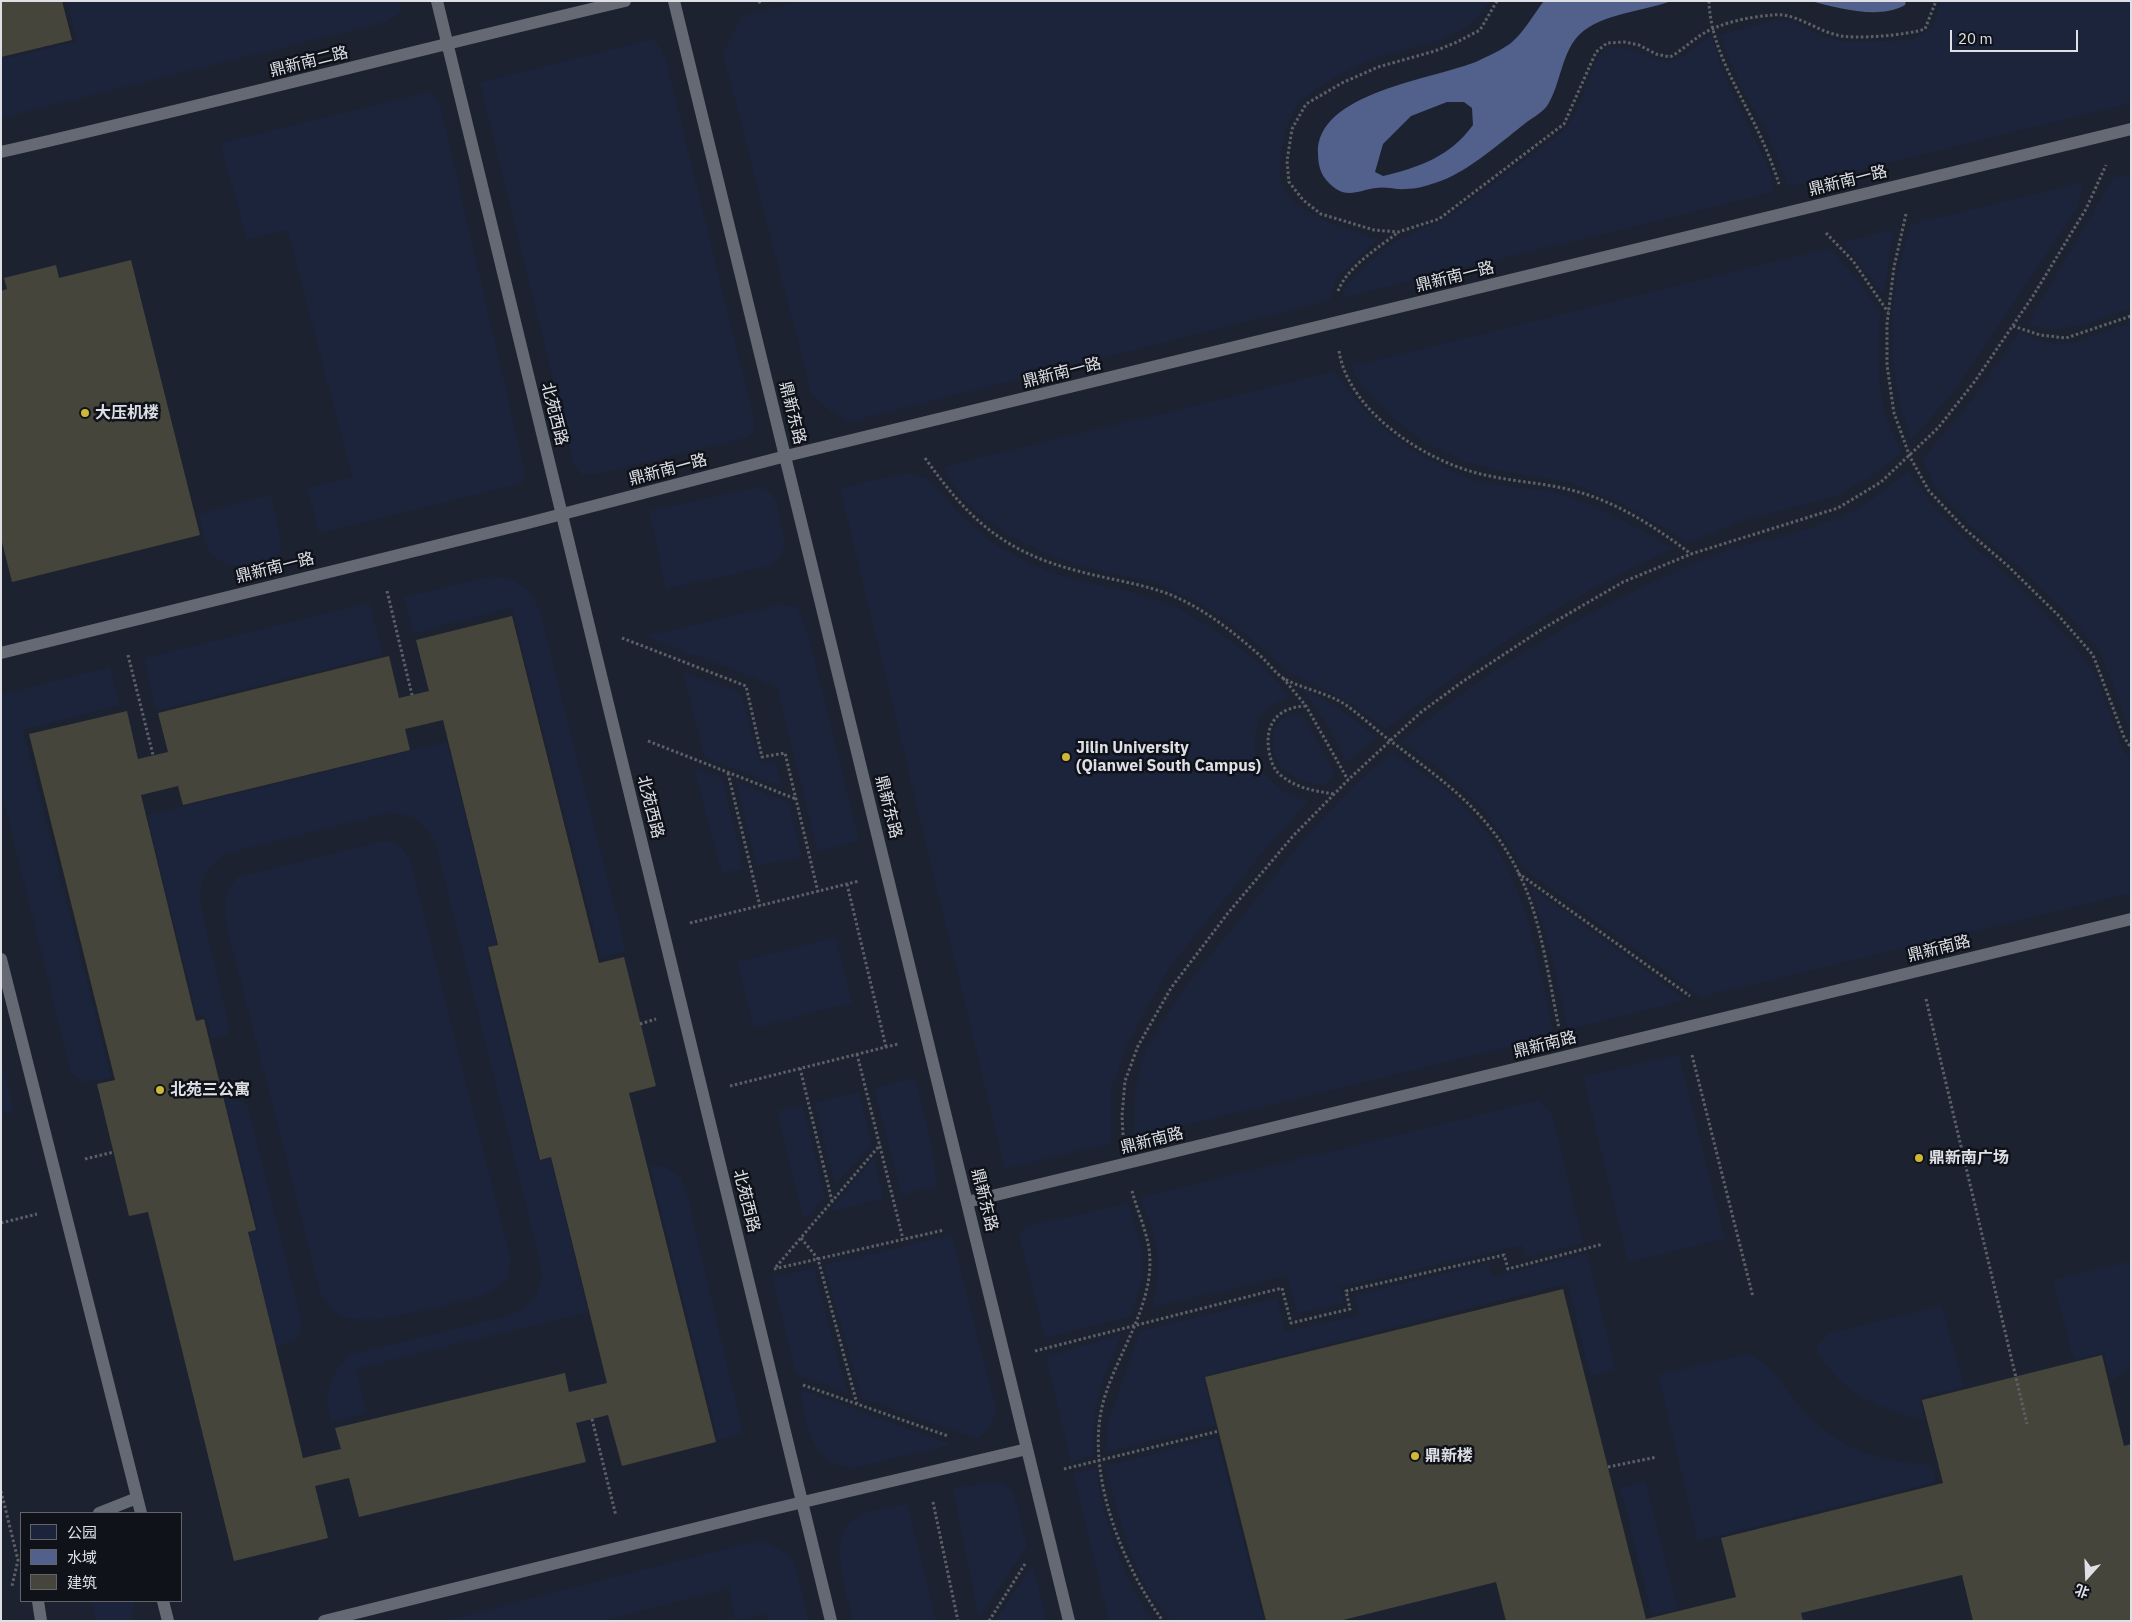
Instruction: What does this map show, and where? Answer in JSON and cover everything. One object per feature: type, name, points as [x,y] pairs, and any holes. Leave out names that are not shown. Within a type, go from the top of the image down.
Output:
[{"type":"lane","name":"北苑西路","points":[[437,1],[831,1621]]},
{"type":"lane","name":"鼎新南二路","points":[[1,152],[197,107],[448,43],[625,1]]},
{"type":"lane","name":"鼎新东路","points":[[674,1],[1069,1621]]},
{"type":"lane","name":"鼎新南一路","points":[[1,653],[562,514],[786,456],[2131,129]]},
{"type":"lane","name":"鼎新南路","points":[[967,1202],[2131,919]]},
{"type":"lane","points":[[1,959],[141,1512]]},
{"type":"lane","points":[[324,1621],[802,1502],[1028,1450]]},
{"type":"lane","points":[[102,1512],[137,1498]]},
{"type":"lane","points":[[38,1602],[41,1621]]},
{"type":"lane","points":[[163,1602],[168,1621]]},
{"type":"path","points":[[1398,232],[1374,230],[1322,214],[1303,200],[1289,182],[1287,161],[1292,129],[1306,104],[1342,83],[1378,67],[1436,51],[1480,30],[1497,1]]},
{"type":"path","points":[[1709,1],[1713,29],[1732,82],[1763,140],[1782,193]]},
{"type":"path","points":[[1335,299],[1342,282],[1356,267],[1398,232],[1439,219],[1564,124],[1596,52],[1607,43],[1624,42],[1638,45],[1656,54],[1670,57],[1699,36],[1713,29],[1740,20],[1773,14],[1795,18],[1839,36],[1909,34],[1925,29],[1932,16],[1936,1]]},
{"type":"path","points":[[1124,1144],[1122,1116],[1125,1081],[1138,1046],[1171,988],[1228,913],[1293,836],[1389,739],[1455,687],[1544,628],[1623,582],[1691,554],[1838,508],[1881,482],[1910,457],[1938,428],[2013,326],[2086,209],[2107,163]]},
{"type":"path","points":[[1907,212],[1894,268],[1888,312],[1887,365],[1894,413],[1910,457],[1929,491],[1966,530],[2008,566],[2058,616],[2093,655],[2124,737],[2131,748]]},
{"type":"path","points":[[1825,232],[1853,260],[1888,312]]},
{"type":"path","points":[[2013,326],[2040,335],[2066,338],[2131,316]]},
{"type":"path","points":[[1339,354],[1346,374],[1356,393],[1377,418],[1405,440],[1437,457],[1483,475],[1576,491],[1621,510],[1661,531],[1691,554]]},
{"type":"path","points":[[925,458],[958,501],[980,524],[1007,544],[1040,560],[1166,594],[1225,626],[1283,677],[1306,706],[1348,780]]},
{"type":"path","points":[[387,592],[412,696]]},
{"type":"path","points":[[619,637],[746,686],[762,757],[785,753],[818,892]]},
{"type":"path","points":[[128,655],[153,755]]},
{"type":"path","points":[[1283,677],[1344,704],[1437,775],[1476,809],[1508,853],[1525,888],[1541,944],[1561,1035],[1555,1059]]},
{"type":"path","points":[[1306,706],[1294,706],[1279,713],[1270,724],[1267,741],[1271,764],[1282,777],[1300,788],[1334,794]]},
{"type":"path","points":[[645,740],[796,799]]},
{"type":"path","points":[[728,773],[760,906]]},
{"type":"path","points":[[1517,872],[1718,1018]]},
{"type":"path","points":[[689,923],[867,879]]},
{"type":"path","points":[[847,884],[886,1047]]},
{"type":"path","points":[[1919,970],[2027,1424]]},
{"type":"path","points":[[640,1024],[654,1020]]},
{"type":"path","points":[[1685,1027],[1752,1297]]},
{"type":"path","points":[[729,1086],[900,1044]]},
{"type":"path","points":[[857,1054],[904,1239]]},
{"type":"path","points":[[800,1068],[833,1201]]},
{"type":"path","points":[[880,1145],[774,1270],[948,1229]]},
{"type":"path","points":[[85,1159],[114,1152]]},
{"type":"path","points":[[1132,1192],[1149,1250],[1149,1278],[1133,1326],[1105,1394],[1098,1433],[1100,1460],[1111,1516],[1126,1559],[1146,1598],[1163,1621]]},
{"type":"path","points":[[1,1223],[39,1214]]},
{"type":"path","points":[[801,1238],[818,1259],[858,1404]]},
{"type":"path","points":[[1035,1351],[1282,1288],[1291,1322],[1350,1309],[1346,1291],[1504,1254],[1508,1269],[1603,1244]]},
{"type":"path","points":[[796,1382],[954,1438]]},
{"type":"path","points":[[592,1419],[616,1516]]},
{"type":"path","points":[[1064,1469],[1219,1432]]},
{"type":"path","points":[[1608,1468],[1657,1457]]},
{"type":"path","points":[[1,1491],[18,1560],[11,1589]]},
{"type":"path","points":[[932,1496],[958,1621]]},
{"type":"path","points":[[989,1621],[1030,1556]]},
{"type":"shaded area","name":"Jilin University (Qianwei South Campus)","points":[[1,1],[2131,1],[2131,1621],[1,1621]]},
{"type":"green space","points":[[67,1],[399,1],[401,12],[386,22],[1,118],[1,60],[77,41]]},
{"type":"green space","points":[[803,1],[1489,1],[1468,26],[1455,34],[1378,57],[1360,65],[1313,91],[1295,108],[1289,121],[1281,157],[1280,176],[1284,189],[1292,200],[1319,218],[1378,239],[1336,278],[1330,300],[850,422],[824,407],[811,392],[723,54],[742,16]]},
{"type":"green space","points":[[1941,1],[2131,1],[2131,99],[2125,105],[1789,187],[1768,134],[1740,85],[1720,35],[1772,21],[1790,21],[1821,36],[1847,42],[1912,40],[1933,27]]},
{"type":"green space","points":[[1711,35],[1727,82],[1771,173],[1774,192],[1342,298],[1345,287],[1365,266],[1397,240],[1447,218],[1565,130],[1577,110],[1598,56],[1607,48],[1620,47],[1667,62],[1684,56]]},
{"type":"green space","points":[[652,39],[659,46],[666,60],[754,420],[753,432],[746,438],[597,474],[582,475],[574,465],[480,82]]},
{"type":"green space","points":[[430,92],[440,104],[525,473],[522,483],[319,533],[307,488],[352,477],[288,230],[247,239],[220,143]]},
{"type":"green space","points":[[2131,174],[2131,308],[2086,324],[2054,330],[2027,325],[2113,178]]},
{"type":"green space","points":[[2081,183],[2083,190],[2075,211],[1951,395],[1911,440],[1897,386],[1892,332],[1897,278],[1911,224]]},
{"type":"green space","points":[[1893,229],[1884,295],[1843,243]]},
{"type":"green space","points":[[1830,248],[1855,277],[1880,311],[1878,369],[1884,412],[1901,453],[1870,477],[1834,497],[1742,521],[1690,543],[1621,503],[1568,482],[1498,470],[1463,461],[1425,443],[1394,419],[1363,389],[1351,366]]},
{"type":"green space","points":[[2131,324],[2131,735],[2100,652],[2072,619],[2026,573],[1973,528],[1938,491],[1922,460],[1971,402],[2019,332],[2037,340],[2065,344]]},
{"type":"green space","points":[[1335,371],[1358,403],[1371,417],[1401,442],[1434,463],[1477,481],[1567,496],[1622,519],[1673,549],[1596,587],[1524,630],[1454,677],[1386,729],[1353,704],[1289,672],[1242,631],[1201,604],[1157,583],[1079,566],[1043,552],[1009,535],[976,512],[956,490],[943,467]]},
{"type":"green space","points":[[1908,471],[1940,514],[1967,541],[2015,582],[2074,645],[2096,676],[2123,750],[2131,760],[2131,893],[1701,997],[1527,871],[1482,807],[1439,768],[1401,742],[1472,687],[1509,662],[1587,615],[1627,594],[1709,557],[1739,547],[1802,531],[1843,516],[1872,499]]},
{"type":"green space","points":[[907,473],[926,478],[937,487],[959,514],[989,541],[1029,563],[1076,581],[1126,590],[1174,606],[1220,633],[1264,667],[1289,697],[1271,705],[1260,718],[1254,738],[1257,765],[1280,790],[1308,801],[1268,846],[1170,966],[1129,1041],[1111,1087],[1111,1143],[1005,1169],[840,488]]},
{"type":"green space","points":[[758,487],[770,492],[776,500],[785,545],[779,558],[769,566],[666,589],[649,511]]},
{"type":"green space","points":[[271,495],[279,529],[280,548],[276,557],[269,563],[259,567],[248,568],[225,563],[216,558],[207,547],[199,514]]},
{"type":"green space","points":[[493,576],[510,580],[522,586],[532,596],[540,612],[626,951],[601,958],[512,608],[414,633],[404,597]]},
{"type":"green space","points":[[369,603],[383,655],[156,711],[144,658]]},
{"type":"green space","points":[[784,604],[798,608],[807,631],[859,841],[818,852],[777,687],[645,636]]},
{"type":"green space","points":[[110,667],[120,705],[23,730],[111,1078],[83,1082],[73,1075],[70,1067],[1,790],[1,695]]},
{"type":"green space","points":[[683,671],[741,693],[760,764],[776,762],[782,786],[705,758]]},
{"type":"green space","points":[[1302,687],[1335,706],[1376,737],[1347,763],[1331,730]]},
{"type":"green space","points":[[1302,715],[1335,773],[1325,785],[1306,781],[1288,773],[1282,768],[1275,753],[1273,736],[1279,722],[1288,716]]},
{"type":"green space","points":[[447,742],[497,944],[486,948],[539,1161],[551,1158],[588,1312],[356,1369],[366,1413],[331,1422],[328,1402],[330,1384],[337,1369],[351,1354],[500,1318],[526,1308],[537,1294],[542,1279],[540,1262],[435,842],[426,828],[417,820],[412,817],[389,813],[225,854],[219,859],[209,869],[203,880],[200,901],[230,1032],[225,1036],[212,1039],[205,1015],[197,1017],[147,815]]},
{"type":"green space","points":[[1392,752],[1435,782],[1459,802],[1481,826],[1499,852],[1525,911],[1534,942],[1554,1036],[1134,1138],[1135,1089],[1146,1049],[1186,986],[1304,839],[1359,781]]},
{"type":"green space","points":[[694,768],[722,778],[744,869],[722,873]]},
{"type":"green space","points":[[736,782],[788,802],[802,856],[757,866]]},
{"type":"green space","points":[[383,841],[400,847],[411,863],[510,1256],[510,1265],[507,1277],[501,1286],[481,1296],[407,1314],[366,1319],[349,1318],[336,1313],[320,1292],[225,919],[225,907],[228,891],[238,877]]},
{"type":"green space","points":[[1531,887],[1686,1000],[1568,1030],[1552,957]]},
{"type":"green space","points":[[835,937],[852,1003],[754,1028],[737,962]]},
{"type":"green space","points":[[1679,1054],[1725,1239],[1628,1262],[1583,1077]]},
{"type":"green space","points":[[1,1062],[14,1111],[1,1114]]},
{"type":"green space","points":[[915,1077],[932,1148],[937,1186],[902,1195],[874,1088]]},
{"type":"green space","points":[[859,1092],[872,1145],[835,1184],[815,1103]]},
{"type":"green space","points":[[231,1098],[246,1103],[249,1110],[301,1317],[302,1327],[296,1340],[276,1346],[248,1232],[258,1230],[225,1099]]},
{"type":"green space","points":[[1539,1100],[1552,1114],[1583,1243],[1526,1257],[1522,1245],[1340,1287],[1344,1303],[1297,1313],[1287,1275],[1152,1308],[1158,1277],[1157,1252],[1155,1239],[1140,1198]]},
{"type":"green space","points":[[803,1105],[825,1197],[804,1220],[777,1111]]},
{"type":"green space","points":[[874,1158],[884,1198],[829,1212]]},
{"type":"green space","points":[[663,1165],[681,1177],[686,1190],[743,1433],[718,1440],[650,1166]]},
{"type":"green space","points":[[1128,1203],[1142,1249],[1142,1278],[1131,1316],[1045,1338],[1019,1236],[1025,1227]]},
{"type":"green space","points":[[952,1235],[996,1408],[990,1426],[977,1439],[862,1398],[824,1265]]},
{"type":"green space","points":[[1587,1253],[1615,1369],[1590,1376],[1568,1283],[1204,1376],[1215,1425],[1106,1452],[1107,1425],[1140,1331],[1277,1298],[1285,1332],[1359,1315],[1355,1295],[1489,1263],[1492,1277]]},
{"type":"green space","points":[[2131,1261],[2131,1366],[2111,1381],[2104,1353],[2074,1360],[2053,1280]]},
{"type":"green space","points":[[814,1268],[847,1393],[796,1374],[772,1278]]},
{"type":"green space","points":[[1942,1306],[1964,1387],[1920,1398],[1925,1420],[1876,1404],[1861,1396],[1835,1376],[1816,1347],[1828,1334]]},
{"type":"green space","points":[[1121,1334],[1104,1379],[1096,1407],[1093,1438],[1094,1455],[1071,1462],[1046,1357]]},
{"type":"green space","points":[[1751,1355],[1771,1371],[1799,1405],[1828,1433],[1843,1443],[1876,1456],[1932,1465],[1936,1482],[1698,1541],[1658,1375],[1731,1357]]},
{"type":"green space","points":[[799,1389],[952,1445],[852,1468],[837,1464],[826,1458],[812,1440]]},
{"type":"green space","points":[[1217,1437],[1264,1621],[1171,1621],[1146,1587],[1139,1573],[1122,1528],[1106,1466]]},
{"type":"green space","points":[[1096,1468],[1109,1529],[1123,1567],[1153,1621],[1109,1621],[1073,1474]]},
{"type":"green space","points":[[1645,1481],[1678,1609],[1652,1615],[1620,1488]]},
{"type":"green space","points":[[988,1482],[1003,1484],[1013,1491],[1027,1546],[979,1617],[953,1489]]},
{"type":"green space","points":[[908,1504],[936,1621],[853,1621],[841,1563],[840,1547],[843,1533],[850,1522],[862,1514]]},
{"type":"green space","points":[[764,1542],[788,1554],[795,1564],[809,1621],[768,1621],[766,1613],[735,1621],[729,1588],[602,1621],[444,1621],[747,1543]]},
{"type":"green space","points":[[1033,1565],[1047,1621],[996,1620]]},
{"type":"green space","points":[[91,1602],[135,1602],[131,1621],[96,1621]]},
{"type":"water","points":[[1544,1],[1671,1],[1611,17],[1589,27],[1580,34],[1569,50],[1552,98],[1545,109],[1481,158],[1458,173],[1446,179],[1417,188],[1379,188],[1353,193],[1342,192],[1327,181],[1321,170],[1318,154],[1322,133],[1336,116],[1356,102],[1381,91],[1459,68],[1499,50],[1516,39]],"holes":[[[1447,102],[1464,102],[1472,108],[1473,125],[1455,145],[1421,165],[1383,176],[1375,172],[1383,144],[1411,116]]]},
{"type":"water","points":[[1811,1],[1906,1],[1905,5],[1895,9],[1871,12],[1846,9]]},
{"type":"building","points":[[1,1],[62,1],[72,40],[1,57]]},
{"type":"building","name":"大压机楼","points":[[131,260],[200,535],[12,582],[1,538],[1,291],[7,289],[4,278],[56,265],[59,278]]},
{"type":"building","name":"北苑三公寓","points":[[512,616],[599,963],[624,957],[656,1086],[629,1093],[716,1442],[622,1466],[608,1415],[576,1423],[586,1462],[359,1517],[349,1478],[315,1486],[328,1538],[234,1561],[148,1212],[129,1216],[97,1084],[115,1080],[29,734],[127,711],[138,759],[168,752],[158,713],[389,656],[399,698],[429,691],[416,640]],"holes":[[[443,720],[498,945],[488,947],[540,1160],[551,1157],[607,1383],[569,1392],[565,1373],[335,1428],[341,1449],[303,1458],[248,1232],[256,1230],[204,1019],[196,1021],[141,795],[178,786],[183,805],[410,750],[405,729]]]},
{"type":"building","name":"鼎新楼","points":[[1563,1289],[1646,1619],[1736,1597],[1721,1538],[1943,1483],[1922,1400],[2102,1355],[2124,1446],[2131,1444],[2131,1621],[1973,1621],[1962,1575],[1801,1613],[1803,1621],[1506,1621],[1496,1582],[1339,1621],[1266,1621],[1205,1377]]},
{"type":"place","name":"大压机楼","points":[[85,413]]},
{"type":"place","name":"Jilin University (Qianwei South Campus)","points":[[1066,757]]},
{"type":"place","name":"北苑三公寓","points":[[160,1090]]},
{"type":"place","name":"鼎新南广场","points":[[1919,1158]]},
{"type":"place","name":"鼎新楼","points":[[1415,1456]]}]
